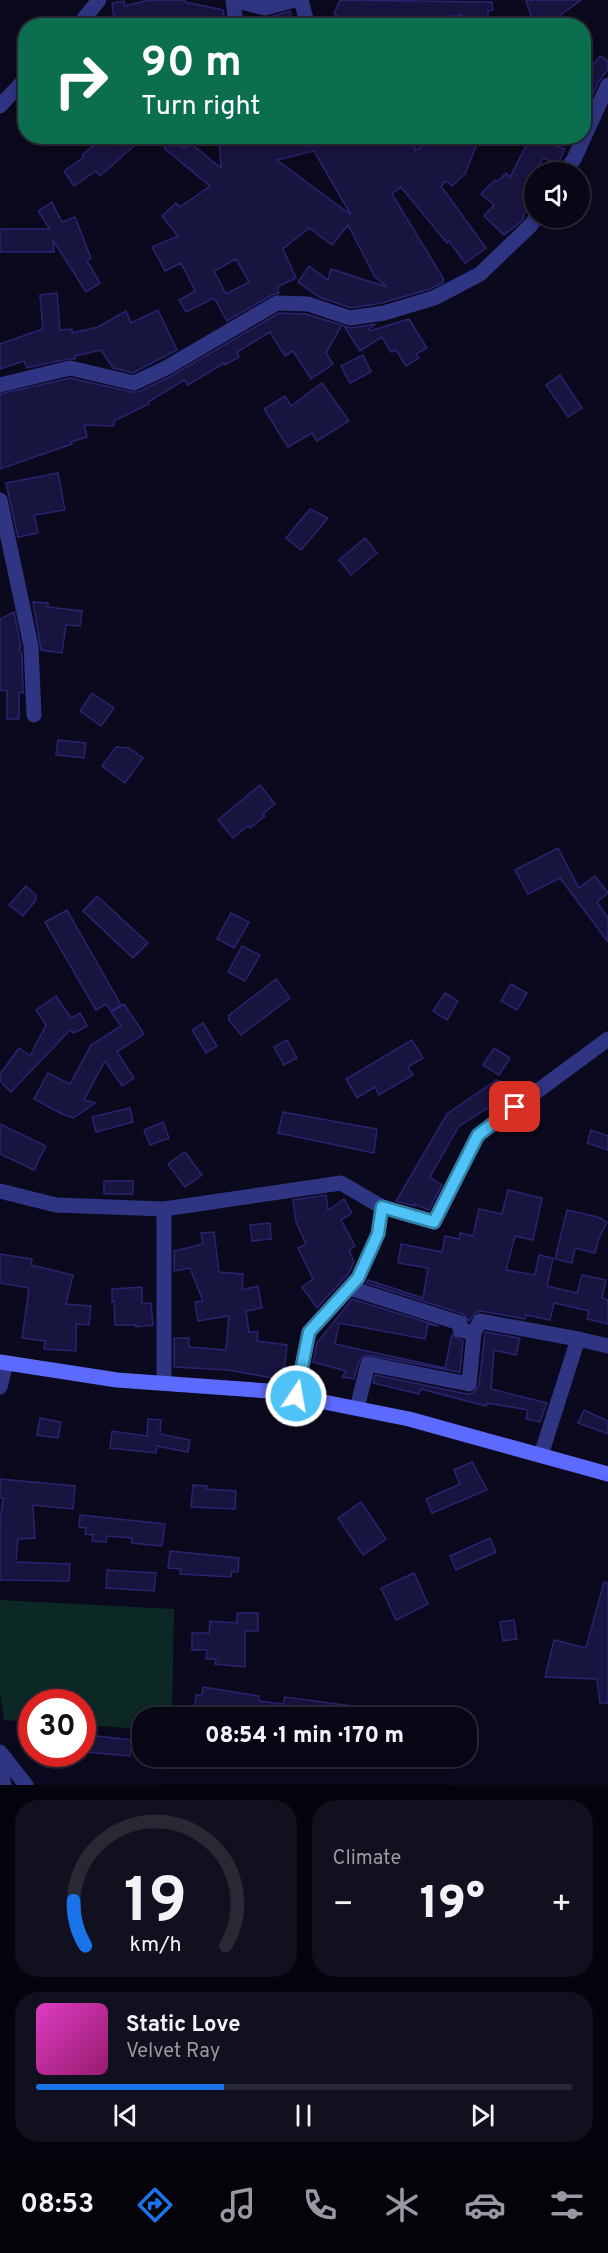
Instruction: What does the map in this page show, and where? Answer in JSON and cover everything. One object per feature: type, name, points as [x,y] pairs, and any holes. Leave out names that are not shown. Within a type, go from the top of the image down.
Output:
[{"type":"main road","points":[[3,1363],[117,1380],[269,1391],[409,1419],[608,1474]]},
{"type":"street","points":[[84,18],[99,0]]},
{"type":"street","points":[[235,18],[234,0],[265,8],[295,0]]},
{"type":"street","points":[[301,0],[306,18]]},
{"type":"street","points":[[591,118],[608,85]]},
{"type":"street","points":[[0,106],[18,87]]},
{"type":"street","points":[[572,162],[580,144]]},
{"type":"street","points":[[0,385],[70,368],[135,383],[166,368],[278,303],[308,304],[350,318],[384,313],[434,298],[480,274],[528,228]]},
{"type":"street","points":[[0,500],[31,646],[34,714]]},
{"type":"street","points":[[0,1191],[56,1205],[164,1209],[341,1183],[382,1207],[434,1222],[478,1135],[608,1038]]},
{"type":"street","points":[[296,1396],[309,1332],[358,1278],[378,1234],[382,1207]]},
{"type":"street","points":[[164,1209],[164,1383]]},
{"type":"street","points":[[350,1288],[460,1323],[460,1330],[474,1333]]},
{"type":"street","points":[[357,1408],[368,1364],[469,1384],[474,1333],[480,1321],[608,1346]]},
{"type":"street","points":[[541,1455],[578,1339]]},
{"type":"street","points":[[0,1388],[3,1363]]},
{"type":"street","points":[[0,1752],[26,1785]]},
{"type":"street","points":[[0,1768],[4,1785]]},
{"type":"green space","points":[[0,1600],[174,1609],[172,1707],[132,1707],[132,1728],[96,1726],[96,1689],[18,1689],[18,1721],[4,1720],[0,1692]]},
{"type":"building","points":[[149,0],[185,0],[185,2],[223,10],[224,18],[114,18],[112,3],[124,1],[125,6]]},
{"type":"building","points":[[340,0],[492,2],[493,10],[488,11],[488,18],[461,18],[461,15],[438,18],[342,18],[334,14]]},
{"type":"building","points":[[526,0],[581,0],[556,18],[532,18]]},
{"type":"building","points":[[290,11],[291,18],[270,18]]},
{"type":"building","points":[[600,56],[608,61],[608,69],[591,98],[591,67]]},
{"type":"building","points":[[95,144],[104,146],[106,144],[132,144],[134,146],[100,176],[96,171],[74,186],[64,171],[84,157],[82,155]]},
{"type":"building","points":[[167,144],[179,144],[184,148],[187,144],[191,144],[221,168],[220,144],[414,144],[415,151],[424,144],[477,144],[465,174],[452,186],[446,181],[441,186],[486,248],[465,263],[449,241],[447,243],[401,187],[392,194],[443,278],[443,283],[382,303],[351,308],[319,297],[298,282],[309,266],[328,280],[331,269],[387,287],[375,277],[348,225],[332,245],[309,228],[283,249],[296,278],[277,287],[279,293],[227,321],[214,298],[186,312],[179,300],[195,291],[181,263],[165,271],[152,247],[178,236],[162,216],[176,203],[180,207],[210,186],[164,148]],"holes":[[[314,151],[351,215],[277,160]],[[236,259],[249,282],[226,294],[214,271]]]},
{"type":"building","points":[[527,144],[552,144],[565,149],[559,162],[543,158],[541,162],[524,162],[523,220],[504,235],[484,216],[494,205],[481,194],[506,173],[510,177]]},
{"type":"building","points":[[52,202],[62,222],[75,217],[91,258],[87,261],[100,283],[86,292],[53,240],[54,252],[0,252],[0,229],[50,229],[38,211]]},
{"type":"building","points":[[57,293],[60,330],[72,329],[72,333],[98,327],[126,311],[131,323],[158,310],[177,350],[133,373],[113,368],[101,350],[75,356],[75,359],[27,368],[24,361],[0,369],[0,344],[43,329],[40,295]]},
{"type":"building","points":[[279,313],[306,314],[342,325],[326,353],[333,364],[311,379],[293,351],[285,356],[270,332],[237,352],[239,357],[225,365],[224,363],[188,385],[184,380],[148,402],[149,404],[114,421],[114,426],[84,425],[87,437],[0,469],[0,394],[70,378],[138,392],[171,376]]},
{"type":"building","points":[[409,319],[427,348],[416,354],[419,358],[406,366],[396,350],[391,352],[382,337],[360,351],[344,326],[351,328],[376,324],[369,329],[370,331]]},
{"type":"building","points":[[363,355],[371,372],[350,383],[341,366]]},
{"type":"building","points":[[560,375],[582,408],[568,417],[546,385]]},
{"type":"building","points":[[322,383],[349,421],[317,441],[312,433],[288,447],[264,409],[285,396],[291,406]]},
{"type":"building","points":[[58,473],[65,510],[34,515],[38,533],[18,537],[6,483]]},
{"type":"building","points":[[310,509],[328,518],[301,550],[286,538]]},
{"type":"building","points":[[365,538],[377,553],[351,575],[339,560]]},
{"type":"building","points":[[33,602],[48,603],[48,607],[82,611],[80,626],[66,625],[62,653],[41,650]]},
{"type":"building","points":[[14,612],[21,647],[19,648],[22,654],[23,693],[19,692],[19,719],[7,719],[7,691],[0,690],[0,619]]},
{"type":"building","points":[[92,693],[114,708],[101,726],[80,711]]},
{"type":"building","points":[[58,740],[86,743],[84,758],[56,755]]},
{"type":"building","points":[[116,747],[129,748],[143,758],[125,783],[102,766]]},
{"type":"building","points":[[260,785],[275,804],[263,814],[265,816],[233,838],[218,820]]},
{"type":"building","points":[[558,848],[579,888],[595,876],[608,893],[597,902],[608,918],[608,942],[560,878],[528,894],[515,870]]},
{"type":"building","points":[[26,886],[36,895],[36,900],[23,916],[9,905]]},
{"type":"building","points":[[97,896],[148,943],[133,958],[83,911]]},
{"type":"building","points":[[67,910],[121,1005],[111,1011],[106,1004],[96,1010],[45,922]]},
{"type":"building","points":[[231,913],[249,922],[234,948],[217,939]]},
{"type":"building","points":[[242,946],[260,955],[245,981],[228,972]]},
{"type":"building","points":[[276,979],[290,998],[241,1035],[229,1020],[229,1015]]},
{"type":"building","points":[[511,984],[527,993],[517,1010],[501,1001]]},
{"type":"building","points":[[445,993],[458,1001],[447,1020],[433,1011]]},
{"type":"building","points":[[56,996],[71,1018],[80,1013],[87,1026],[74,1033],[70,1030],[11,1092],[0,1081],[0,1074],[19,1048],[30,1056],[46,1025],[36,1010]]},
{"type":"building","points":[[124,1004],[144,1034],[117,1052],[134,1078],[122,1086],[105,1061],[84,1100],[95,1103],[73,1118],[34,1099],[48,1073],[70,1084],[91,1045],[121,1026],[111,1012]]},
{"type":"building","points":[[203,1023],[217,1046],[206,1053],[192,1030]]},
{"type":"building","points":[[287,1040],[297,1058],[284,1065],[274,1047]]},
{"type":"building","points":[[412,1040],[423,1058],[408,1067],[413,1075],[379,1095],[375,1087],[357,1098],[346,1079]]},
{"type":"building","points":[[494,1048],[510,1058],[499,1075],[483,1065]]},
{"type":"building","points":[[496,1080],[511,1085],[510,1094],[459,1126],[430,1177],[442,1185],[429,1210],[414,1204],[414,1206],[396,1201],[447,1114]]},
{"type":"building","points":[[130,1108],[133,1122],[96,1132],[92,1117]]},
{"type":"building","points":[[283,1112],[377,1129],[374,1153],[278,1133]]},
{"type":"building","points":[[163,1122],[169,1138],[150,1145],[144,1130]]},
{"type":"building","points":[[0,1124],[46,1146],[34,1170],[0,1154]]},
{"type":"building","points":[[591,1130],[608,1136],[608,1150],[587,1143]]},
{"type":"building","points":[[185,1152],[202,1175],[185,1187],[168,1164]]},
{"type":"building","points":[[104,1181],[133,1181],[133,1194],[104,1194]]},
{"type":"building","points":[[508,1190],[542,1198],[533,1240],[515,1236],[506,1270],[535,1275],[539,1255],[553,1258],[547,1286],[577,1293],[582,1275],[606,1280],[602,1298],[608,1300],[608,1324],[587,1319],[589,1311],[554,1303],[550,1320],[526,1315],[525,1319],[481,1311],[475,1313],[469,1321],[463,1314],[366,1283],[368,1280],[423,1298],[428,1268],[398,1263],[401,1244],[442,1252],[445,1236],[459,1239],[460,1233],[473,1236],[479,1209],[502,1214]]},
{"type":"building","points":[[326,1195],[328,1210],[344,1199],[352,1213],[341,1220],[355,1246],[349,1250],[354,1262],[349,1273],[317,1308],[302,1287],[313,1279],[298,1248],[306,1244],[296,1222],[293,1200]]},
{"type":"building","points":[[567,1210],[598,1217],[607,1222],[595,1253],[575,1248],[572,1263],[555,1259]]},
{"type":"building","points":[[270,1223],[271,1239],[252,1241],[250,1225]]},
{"type":"building","points":[[214,1232],[219,1272],[243,1274],[242,1290],[258,1286],[262,1308],[246,1311],[249,1332],[258,1332],[257,1341],[287,1345],[283,1380],[228,1370],[174,1367],[174,1338],[189,1338],[189,1347],[226,1350],[229,1316],[198,1321],[195,1302],[203,1301],[190,1268],[174,1271],[174,1251],[203,1244],[201,1233]]},
{"type":"building","points":[[0,1254],[32,1259],[31,1265],[73,1275],[66,1304],[91,1306],[89,1325],[76,1324],[76,1351],[44,1349],[45,1341],[22,1338],[29,1288],[0,1283]]},
{"type":"building","points":[[142,1287],[142,1304],[151,1303],[153,1325],[136,1327],[136,1325],[115,1325],[112,1289]]},
{"type":"building","points":[[352,1299],[439,1326],[428,1324],[425,1339],[339,1323],[335,1344],[445,1368],[452,1335],[463,1341],[460,1372],[366,1355],[359,1361],[354,1379],[342,1377],[346,1371],[313,1362],[317,1343]]},
{"type":"building","points":[[485,1332],[520,1338],[516,1355],[494,1350],[491,1389],[547,1403],[540,1422],[526,1419],[528,1410],[487,1403],[486,1406],[421,1389],[419,1394],[373,1383],[375,1375],[467,1394],[473,1393],[479,1385]]},
{"type":"building","points":[[584,1410],[608,1421],[608,1434],[578,1423]]},
{"type":"building","points":[[40,1418],[61,1422],[58,1438],[37,1435]]},
{"type":"building","points":[[148,1419],[161,1420],[160,1434],[190,1440],[188,1452],[157,1446],[156,1453],[110,1448],[112,1431],[147,1436]]},
{"type":"building","points":[[472,1462],[487,1490],[432,1513],[426,1499],[460,1484],[454,1470]]},
{"type":"building","points":[[0,1479],[75,1486],[73,1509],[33,1505],[35,1538],[18,1539],[16,1562],[70,1564],[69,1581],[0,1580],[0,1524],[3,1498],[0,1498]]},
{"type":"building","points":[[193,1485],[207,1486],[206,1489],[236,1491],[235,1509],[191,1507]]},
{"type":"building","points":[[361,1502],[386,1539],[363,1555],[338,1518]]},
{"type":"building","points":[[80,1515],[165,1524],[162,1546],[132,1543],[132,1538],[107,1536],[106,1542],[92,1541],[93,1535],[85,1534],[86,1528],[79,1527]]},
{"type":"building","points":[[490,1538],[496,1552],[456,1570],[450,1556]]},
{"type":"building","points":[[170,1551],[239,1558],[238,1572],[232,1571],[231,1577],[180,1574],[181,1569],[168,1568]]},
{"type":"building","points":[[107,1570],[156,1573],[154,1591],[106,1588]]},
{"type":"building","points":[[414,1573],[428,1604],[396,1620],[381,1588]]},
{"type":"building","points":[[604,1582],[608,1583],[608,1703],[600,1703],[597,1679],[545,1677],[554,1640],[586,1648]]},
{"type":"building","points":[[237,1613],[258,1613],[258,1631],[245,1631],[245,1667],[215,1664],[216,1659],[206,1659],[207,1650],[192,1650],[192,1633],[209,1633],[210,1621],[237,1623]]},
{"type":"building","points":[[514,1620],[517,1639],[503,1641],[500,1622]]},
{"type":"building","points":[[203,1687],[259,1696],[259,1701],[283,1704],[285,1697],[360,1707],[195,1707],[196,1695],[202,1695]]},
{"type":"building","points":[[96,1736],[132,1740],[130,1756],[96,1753]]},
{"type":"route","points":[[296,1396],[309,1332],[358,1278],[378,1234],[382,1207],[434,1222],[478,1135],[515,1107]]}]
